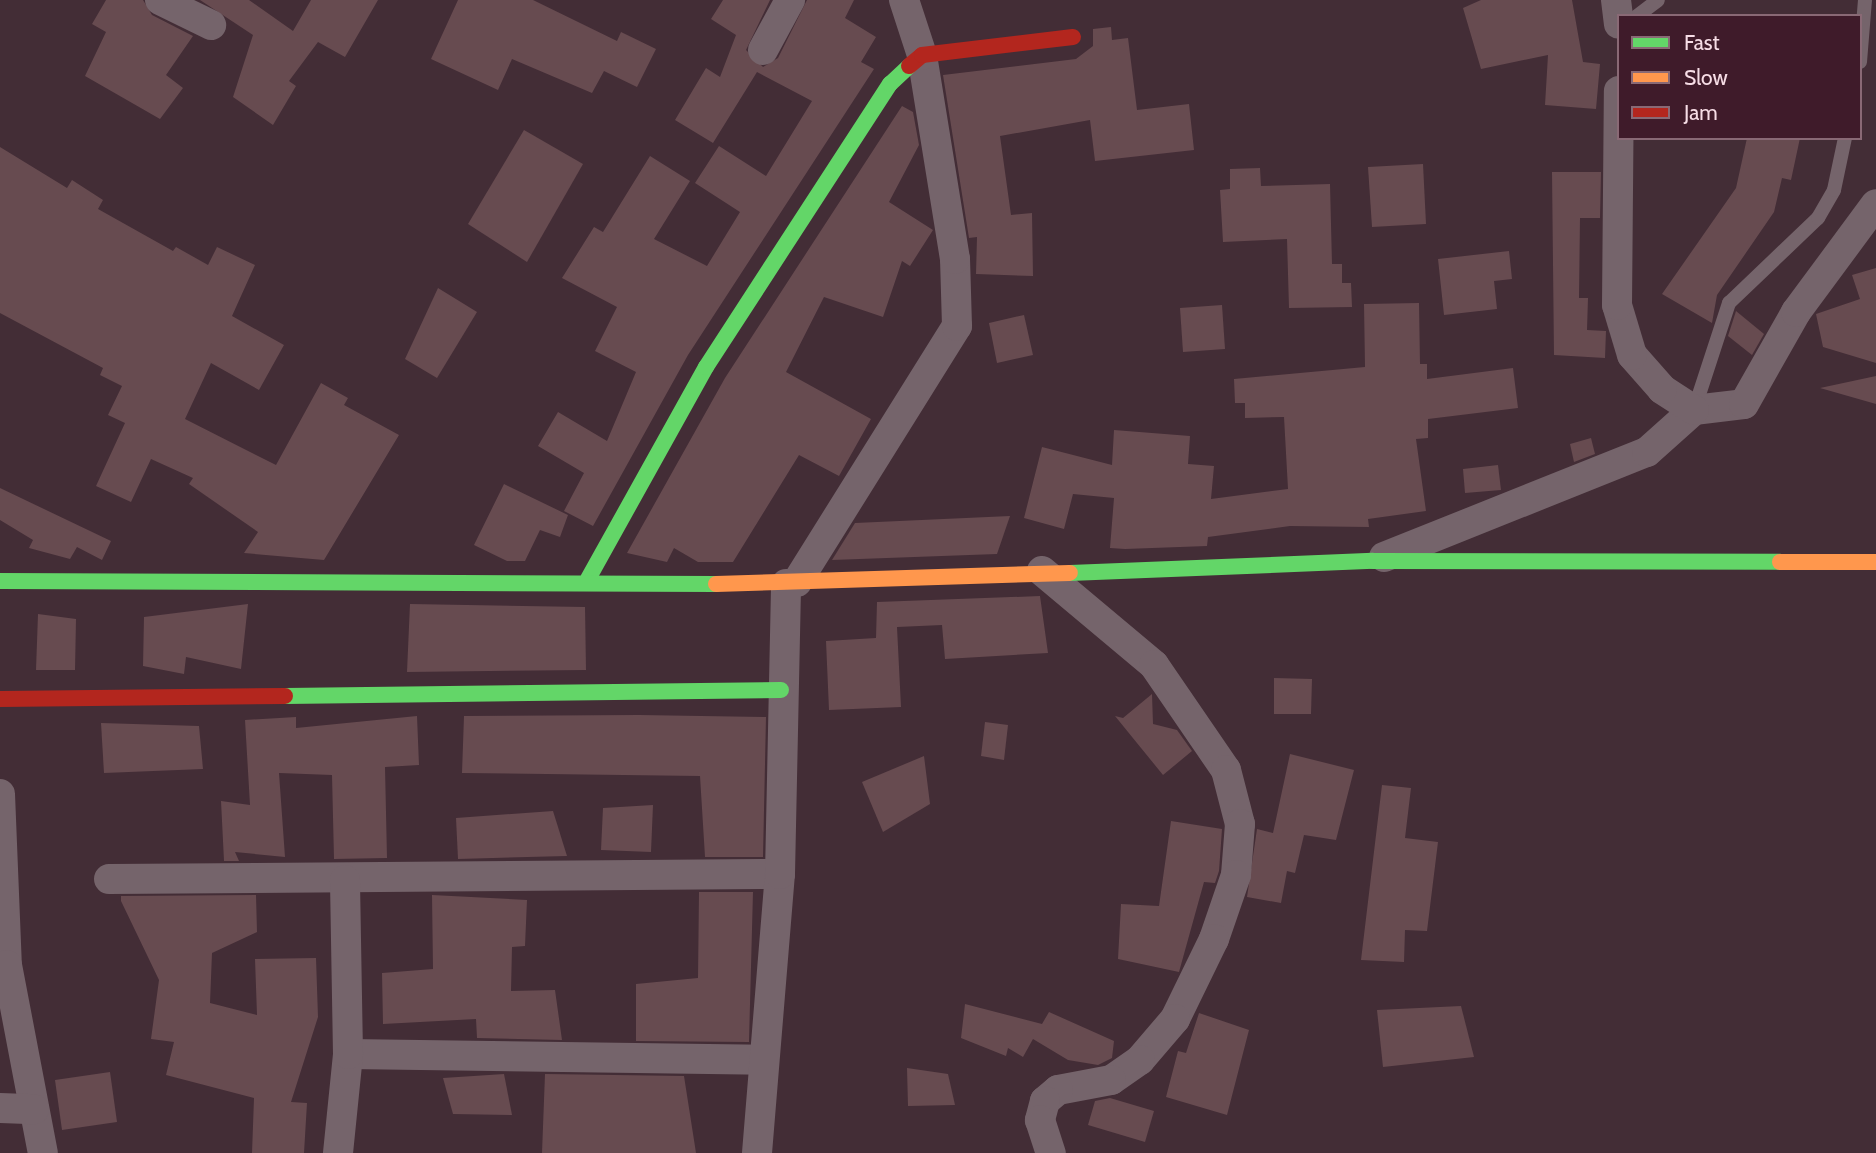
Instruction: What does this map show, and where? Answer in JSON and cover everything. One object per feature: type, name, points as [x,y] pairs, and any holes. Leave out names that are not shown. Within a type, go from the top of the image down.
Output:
[{"type":"street","points":[[160,0],[211,25]]},
{"type":"street","points":[[762,50],[790,0]]},
{"type":"street","points":[[757,1153],[780,874],[781,690],[792,583],[957,326],[955,259],[922,55],[904,0]]},
{"type":"street","points":[[588,579],[706,367],[797,223],[890,84],[922,55],[1073,37]]},
{"type":"street","points":[[1619,140],[1617,305],[1632,355],[1662,389],[1694,410]]},
{"type":"street","points":[[1373,561],[1647,452],[1694,410],[1744,404],[1796,312],[1876,204]]},
{"type":"street","points":[[0,581],[588,579],[792,583],[1042,571],[1373,561],[1876,562]]},
{"type":"street","points":[[1042,571],[1154,664],[1227,770],[1240,824],[1231,888],[1175,1019],[1140,1060],[1111,1080],[1058,1090],[1045,1101],[1040,1119],[1051,1153]]},
{"type":"street","points":[[0,699],[781,690]]},
{"type":"street","points":[[0,794],[4,965],[43,1153]]},
{"type":"street","points":[[109,879],[345,880],[780,874]]},
{"type":"street","points":[[338,1153],[348,1054],[345,880]]},
{"type":"street","points":[[348,1054],[763,1060]]},
{"type":"street","points":[[0,1108],[34,1109]]},
{"type":"lane","points":[[1640,14],[1658,0]]},
{"type":"lane","points":[[1862,37],[1865,0]]},
{"type":"lane","points":[[1694,410],[1730,303],[1818,218],[1834,190],[1845,140]]},
{"type":"building","points":[[106,0],[143,0],[152,15],[193,36],[166,75],[183,88],[160,119],[85,76],[106,32],[92,24]]},
{"type":"building","points":[[200,0],[249,0],[293,31],[311,0],[378,0],[345,57],[318,42],[289,81],[296,86],[273,125],[233,97],[253,35]]},
{"type":"building","points":[[458,0],[533,0],[617,41],[621,32],[656,49],[637,87],[604,71],[592,93],[512,59],[498,90],[431,59]]},
{"type":"building","points":[[723,0],[770,0],[746,50],[763,67],[778,58],[807,0],[854,0],[845,18],[876,37],[861,62],[874,69],[688,355],[593,526],[564,511],[584,473],[538,446],[558,412],[607,441],[636,372],[595,351],[617,307],[562,278],[594,227],[603,232],[650,156],[690,181],[654,239],[707,266],[740,212],[695,183],[719,146],[766,176],[812,101],[757,72],[713,143],[675,120],[706,68],[720,77],[736,35],[711,19]]},
{"type":"building","points":[[1481,0],[1572,0],[1583,62],[1600,64],[1596,109],[1545,105],[1548,55],[1481,69],[1463,8]]},
{"type":"building","points":[[1111,27],[1112,40],[1128,38],[1137,110],[1189,104],[1194,150],[1095,161],[1090,120],[1000,136],[1011,215],[1032,213],[1033,276],[976,274],[977,237],[969,238],[943,75],[1076,59],[1093,46],[1093,29]]},
{"type":"building","points":[[902,106],[913,112],[919,145],[889,202],[933,230],[910,266],[902,261],[883,317],[824,297],[786,372],[871,419],[839,476],[799,455],[733,562],[698,562],[674,548],[667,562],[627,553],[725,378]]},
{"type":"building","points":[[524,130],[583,164],[527,262],[468,224]]},
{"type":"building","points":[[1747,140],[1800,140],[1791,180],[1782,178],[1774,212],[1717,295],[1712,323],[1662,294],[1736,188]]},
{"type":"building","points":[[0,147],[67,188],[72,180],[103,200],[98,209],[173,251],[176,247],[208,265],[217,247],[255,265],[232,316],[284,345],[259,390],[211,363],[185,419],[276,465],[321,383],[348,398],[344,405],[399,435],[324,560],[244,553],[258,532],[189,484],[193,478],[151,459],[131,502],[96,486],[125,423],[108,415],[122,386],[100,375],[103,368],[0,313]]},
{"type":"building","points":[[1423,164],[1426,224],[1372,227],[1368,167]]},
{"type":"building","points":[[1260,168],[1261,186],[1330,184],[1332,264],[1342,264],[1342,283],[1351,283],[1352,307],[1289,308],[1287,239],[1223,242],[1220,190],[1230,189],[1230,169]]},
{"type":"building","points":[[1552,172],[1601,172],[1600,218],[1580,218],[1579,298],[1588,298],[1587,330],[1606,331],[1605,358],[1554,355]]},
{"type":"building","points":[[1509,251],[1512,279],[1494,281],[1497,309],[1444,315],[1438,259]]},
{"type":"building","points":[[1876,268],[1876,363],[1823,347],[1816,314],[1860,299],[1852,275]]},
{"type":"building","points":[[438,288],[477,312],[437,378],[405,359]]},
{"type":"building","points":[[1419,303],[1420,364],[1427,364],[1427,379],[1513,368],[1518,408],[1428,419],[1428,438],[1416,439],[1426,511],[1368,519],[1369,527],[1290,526],[1208,537],[1207,546],[1125,549],[1110,548],[1114,498],[1073,494],[1064,529],[1024,518],[1042,447],[1112,465],[1114,430],[1190,436],[1188,464],[1214,466],[1211,499],[1288,489],[1284,417],[1245,418],[1245,403],[1235,403],[1234,379],[1365,367],[1364,304]]},
{"type":"building","points":[[1222,305],[1225,349],[1183,352],[1180,308]]},
{"type":"building","points":[[1736,311],[1764,334],[1752,355],[1728,336]]},
{"type":"building","points":[[1024,315],[1033,355],[997,363],[989,323]]},
{"type":"building","points":[[1876,376],[1876,404],[1820,388]]},
{"type":"building","points":[[1591,438],[1595,454],[1574,462],[1570,444]]},
{"type":"building","points":[[1498,465],[1501,490],[1465,493],[1463,469]]},
{"type":"building","points":[[504,484],[568,515],[560,537],[540,530],[525,561],[507,561],[474,545]]},
{"type":"building","points":[[0,488],[111,541],[102,560],[77,547],[70,559],[29,548],[33,540],[0,520]]},
{"type":"building","points":[[1010,516],[997,554],[832,560],[855,523]]},
{"type":"building","points":[[1040,596],[1048,653],[945,659],[942,625],[897,627],[901,707],[829,710],[826,641],[876,638],[877,602]]},
{"type":"building","points":[[248,604],[241,669],[186,657],[184,674],[143,666],[144,617]]},
{"type":"building","points":[[410,604],[585,607],[586,670],[407,672]]},
{"type":"building","points":[[38,614],[76,619],[75,670],[36,670]]},
{"type":"building","points":[[1274,678],[1312,679],[1311,714],[1274,714]]},
{"type":"building","points":[[1152,694],[1153,724],[1177,730],[1192,751],[1163,775],[1115,716],[1123,718]]},
{"type":"building","points":[[417,716],[419,765],[385,767],[387,858],[334,859],[332,775],[279,773],[285,857],[235,852],[239,861],[224,861],[221,801],[250,805],[245,720],[296,717],[296,728]]},
{"type":"building","points":[[464,716],[766,717],[763,857],[705,857],[700,776],[462,773]]},
{"type":"building","points":[[985,722],[1008,725],[1004,760],[981,756]]},
{"type":"building","points":[[101,723],[199,726],[203,769],[104,773]]},
{"type":"building","points":[[1290,754],[1354,770],[1336,840],[1304,835],[1295,873],[1287,871],[1281,903],[1247,897],[1257,829],[1273,833]]},
{"type":"building","points":[[924,756],[930,804],[883,832],[862,782]]},
{"type":"building","points":[[1382,785],[1411,788],[1405,838],[1438,842],[1427,931],[1405,930],[1404,962],[1361,960]]},
{"type":"building","points":[[653,805],[651,852],[601,850],[603,808]]},
{"type":"building","points":[[553,811],[567,856],[458,859],[456,818]]},
{"type":"building","points":[[1171,821],[1222,829],[1219,871],[1215,883],[1204,882],[1179,972],[1118,959],[1121,904],[1159,906]]},
{"type":"building","points":[[699,892],[753,892],[749,1042],[636,1041],[636,984],[698,978]]},
{"type":"building","points":[[256,895],[257,932],[212,953],[210,1003],[257,1015],[255,959],[316,958],[318,1017],[291,1102],[307,1103],[304,1153],[252,1153],[254,1098],[166,1075],[174,1042],[151,1039],[159,980],[121,901],[121,896]]},
{"type":"building","points":[[432,895],[527,900],[525,946],[512,947],[511,991],[555,990],[562,1040],[477,1038],[476,1019],[383,1024],[382,973],[433,969]]},
{"type":"building","points":[[965,1004],[1042,1024],[1049,1012],[1114,1041],[1112,1058],[1098,1065],[1068,1060],[1033,1039],[1023,1057],[1008,1048],[1006,1056],[961,1038]]},
{"type":"building","points":[[1461,1006],[1474,1057],[1383,1067],[1377,1010]]},
{"type":"building","points":[[1199,1013],[1249,1030],[1227,1115],[1166,1097],[1178,1051],[1186,1053]]},
{"type":"building","points":[[907,1068],[948,1074],[955,1105],[908,1106]]},
{"type":"building","points":[[110,1072],[117,1122],[62,1130],[55,1080]]},
{"type":"building","points":[[504,1074],[512,1115],[453,1114],[443,1078]]},
{"type":"building","points":[[545,1074],[684,1076],[696,1153],[542,1153]]},
{"type":"building","points":[[1110,1098],[1154,1111],[1145,1142],[1088,1125],[1095,1101]]},
{"type":"traffic: fast","points":[[588,579],[706,367],[890,84],[909,66]]},
{"type":"traffic: fast","points":[[1070,573],[1373,561],[1780,562]]},
{"type":"traffic: fast","points":[[0,581],[716,584]]},
{"type":"traffic: fast","points":[[285,696],[781,690]]},
{"type":"traffic: slow","points":[[1780,562],[1876,562]]},
{"type":"traffic: slow","points":[[716,584],[1070,573]]},
{"type":"traffic: jam","points":[[909,66],[922,55],[1073,37]]},
{"type":"traffic: jam","points":[[0,699],[285,696]]}]
